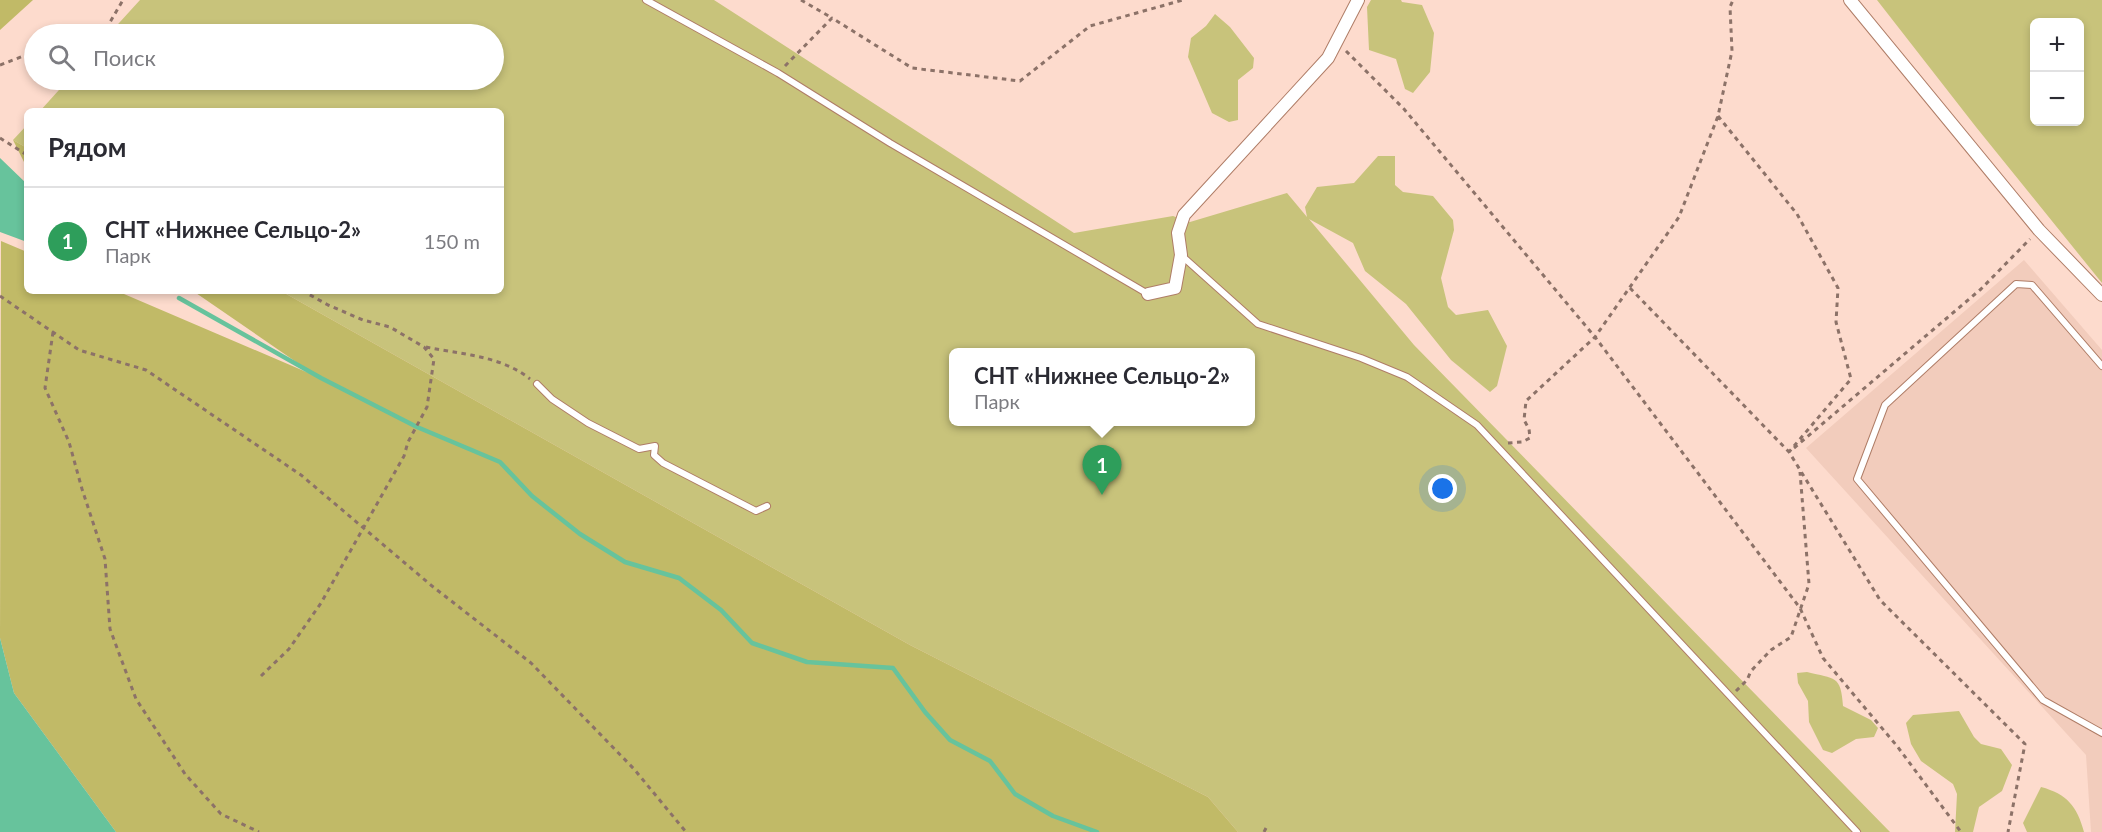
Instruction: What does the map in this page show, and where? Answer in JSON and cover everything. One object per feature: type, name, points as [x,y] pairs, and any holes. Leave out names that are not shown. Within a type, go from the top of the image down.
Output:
[{"type":"street","points":[[1148,294],[1175,288],[1181,255],[1178,233],[1184,215],[1328,58],[1358,0]]},
{"type":"street","points":[[1850,0],[2039,230],[2102,295]]},
{"type":"lane","points":[[646,0],[777,73],[890,143],[1148,294]]},
{"type":"lane","points":[[1181,255],[1258,324],[1361,357],[1407,377],[1477,425],[1857,832]]},
{"type":"lane","points":[[2102,366],[2032,285],[2016,284],[1885,405],[1857,479],[2043,700],[2102,733]]},
{"type":"lane","points":[[537,384],[552,399],[588,423],[639,449],[655,446],[654,455],[663,463],[756,511],[767,506]]},
{"type":"path","points":[[109,24],[123,0]]},
{"type":"path","points":[[801,0],[912,68],[1020,81],[1090,26],[1183,0]]},
{"type":"path","points":[[1494,443],[1522,442],[1530,438],[1529,429],[1524,420],[1526,401],[1595,337],[1679,218],[1718,116],[1732,51],[1730,7],[1733,0]]},
{"type":"path","points":[[777,73],[831,18]]},
{"type":"path","points":[[1337,41],[1404,109],[1595,337],[1800,608],[1823,658],[1897,746],[1961,832]]},
{"type":"path","points":[[0,65],[24,56]]},
{"type":"path","points":[[0,138],[24,153]]},
{"type":"path","points":[[1630,288],[1789,452],[1981,289],[2039,230]]},
{"type":"path","points":[[308,294],[363,320],[390,327],[424,347],[518,368],[537,384]]},
{"type":"path","points":[[0,296],[79,350],[146,370],[302,475],[432,586],[531,663],[634,769],[686,832]]},
{"type":"path","points":[[52,332],[45,388],[69,442],[105,559],[110,629],[136,699],[185,774],[220,814],[259,832]]},
{"type":"path","points":[[261,676],[289,649],[321,603],[404,456],[408,442],[427,407],[434,359],[424,347]]},
{"type":"path","points":[[1731,696],[1771,650],[1791,637],[1809,584],[1800,471]]},
{"type":"path","points":[[1264,832],[1267,826]]},
{"type":"shaded area","points":[[0,0],[33,0],[0,30]]},
{"type":"shaded area","points":[[140,0],[714,0],[1074,233],[1173,216],[1190,222],[1287,193],[1307,217],[1305,207],[1317,187],[1354,183],[1378,156],[1395,156],[1395,185],[1403,192],[1433,196],[1453,220],[1454,230],[1441,278],[1448,307],[1456,315],[1488,310],[1507,346],[1497,386],[1490,392],[1451,360],[1406,304],[1365,271],[1353,243],[1309,219],[1414,345],[1890,832],[1238,832],[1208,797],[910,645],[286,294],[504,294],[504,108],[43,108],[59,90],[504,90],[504,24],[118,24]]},
{"type":"shaded area","points":[[1371,0],[1401,0],[1422,5],[1434,33],[1430,72],[1413,93],[1405,89],[1396,59],[1369,50],[1367,7]]},
{"type":"shaded area","points":[[1877,0],[2102,0],[2102,283],[1976,127]]},
{"type":"shaded area","points":[[1215,14],[1230,27],[1254,58],[1253,68],[1238,80],[1238,120],[1229,122],[1212,113],[1188,57],[1191,38],[1206,26]]},
{"type":"shaded area","points":[[24,128],[24,146],[13,140]]},
{"type":"shaded area","points":[[13,140],[24,146],[24,162]]},
{"type":"shaded area","points":[[0,158],[24,181],[24,241],[0,232]]},
{"type":"shaded area","points":[[1,241],[24,251],[24,294],[124,294],[318,377],[197,294],[286,294],[910,645],[1208,797],[1238,832],[116,832],[14,693],[0,638]]},
{"type":"shaded area","points":[[2024,260],[2102,350],[2102,832],[2091,832],[2086,755],[1806,448]]},
{"type":"shaded area","points":[[0,638],[14,693],[116,832],[0,832]]},
{"type":"shaded area","points":[[1807,672],[1835,680],[1840,689],[1843,706],[1871,720],[1878,728],[1874,737],[1856,739],[1832,753],[1823,750],[1809,722],[1808,701],[1798,683],[1797,673]]},
{"type":"shaded area","points":[[1959,711],[1974,737],[1981,744],[2001,749],[2012,765],[2002,791],[1979,807],[1973,832],[1955,832],[1957,794],[1953,784],[1921,761],[1911,744],[1906,723],[1913,715]]},
{"type":"shaded area","points":[[2041,787],[2058,793],[2070,802],[2084,832],[2027,832],[2023,823]]},
{"type":"waterway","points":[[179,298],[321,378],[417,427],[500,462],[532,496],[580,534],[625,562],[679,578],[721,610],[752,643],[807,662],[893,668],[925,712],[950,740],[990,761],[1015,794],[1053,816],[1097,832]]},
{"type":"place","name":"СНТ «Нижнее Сельцо-2»","points":[[1102,495]]}]
